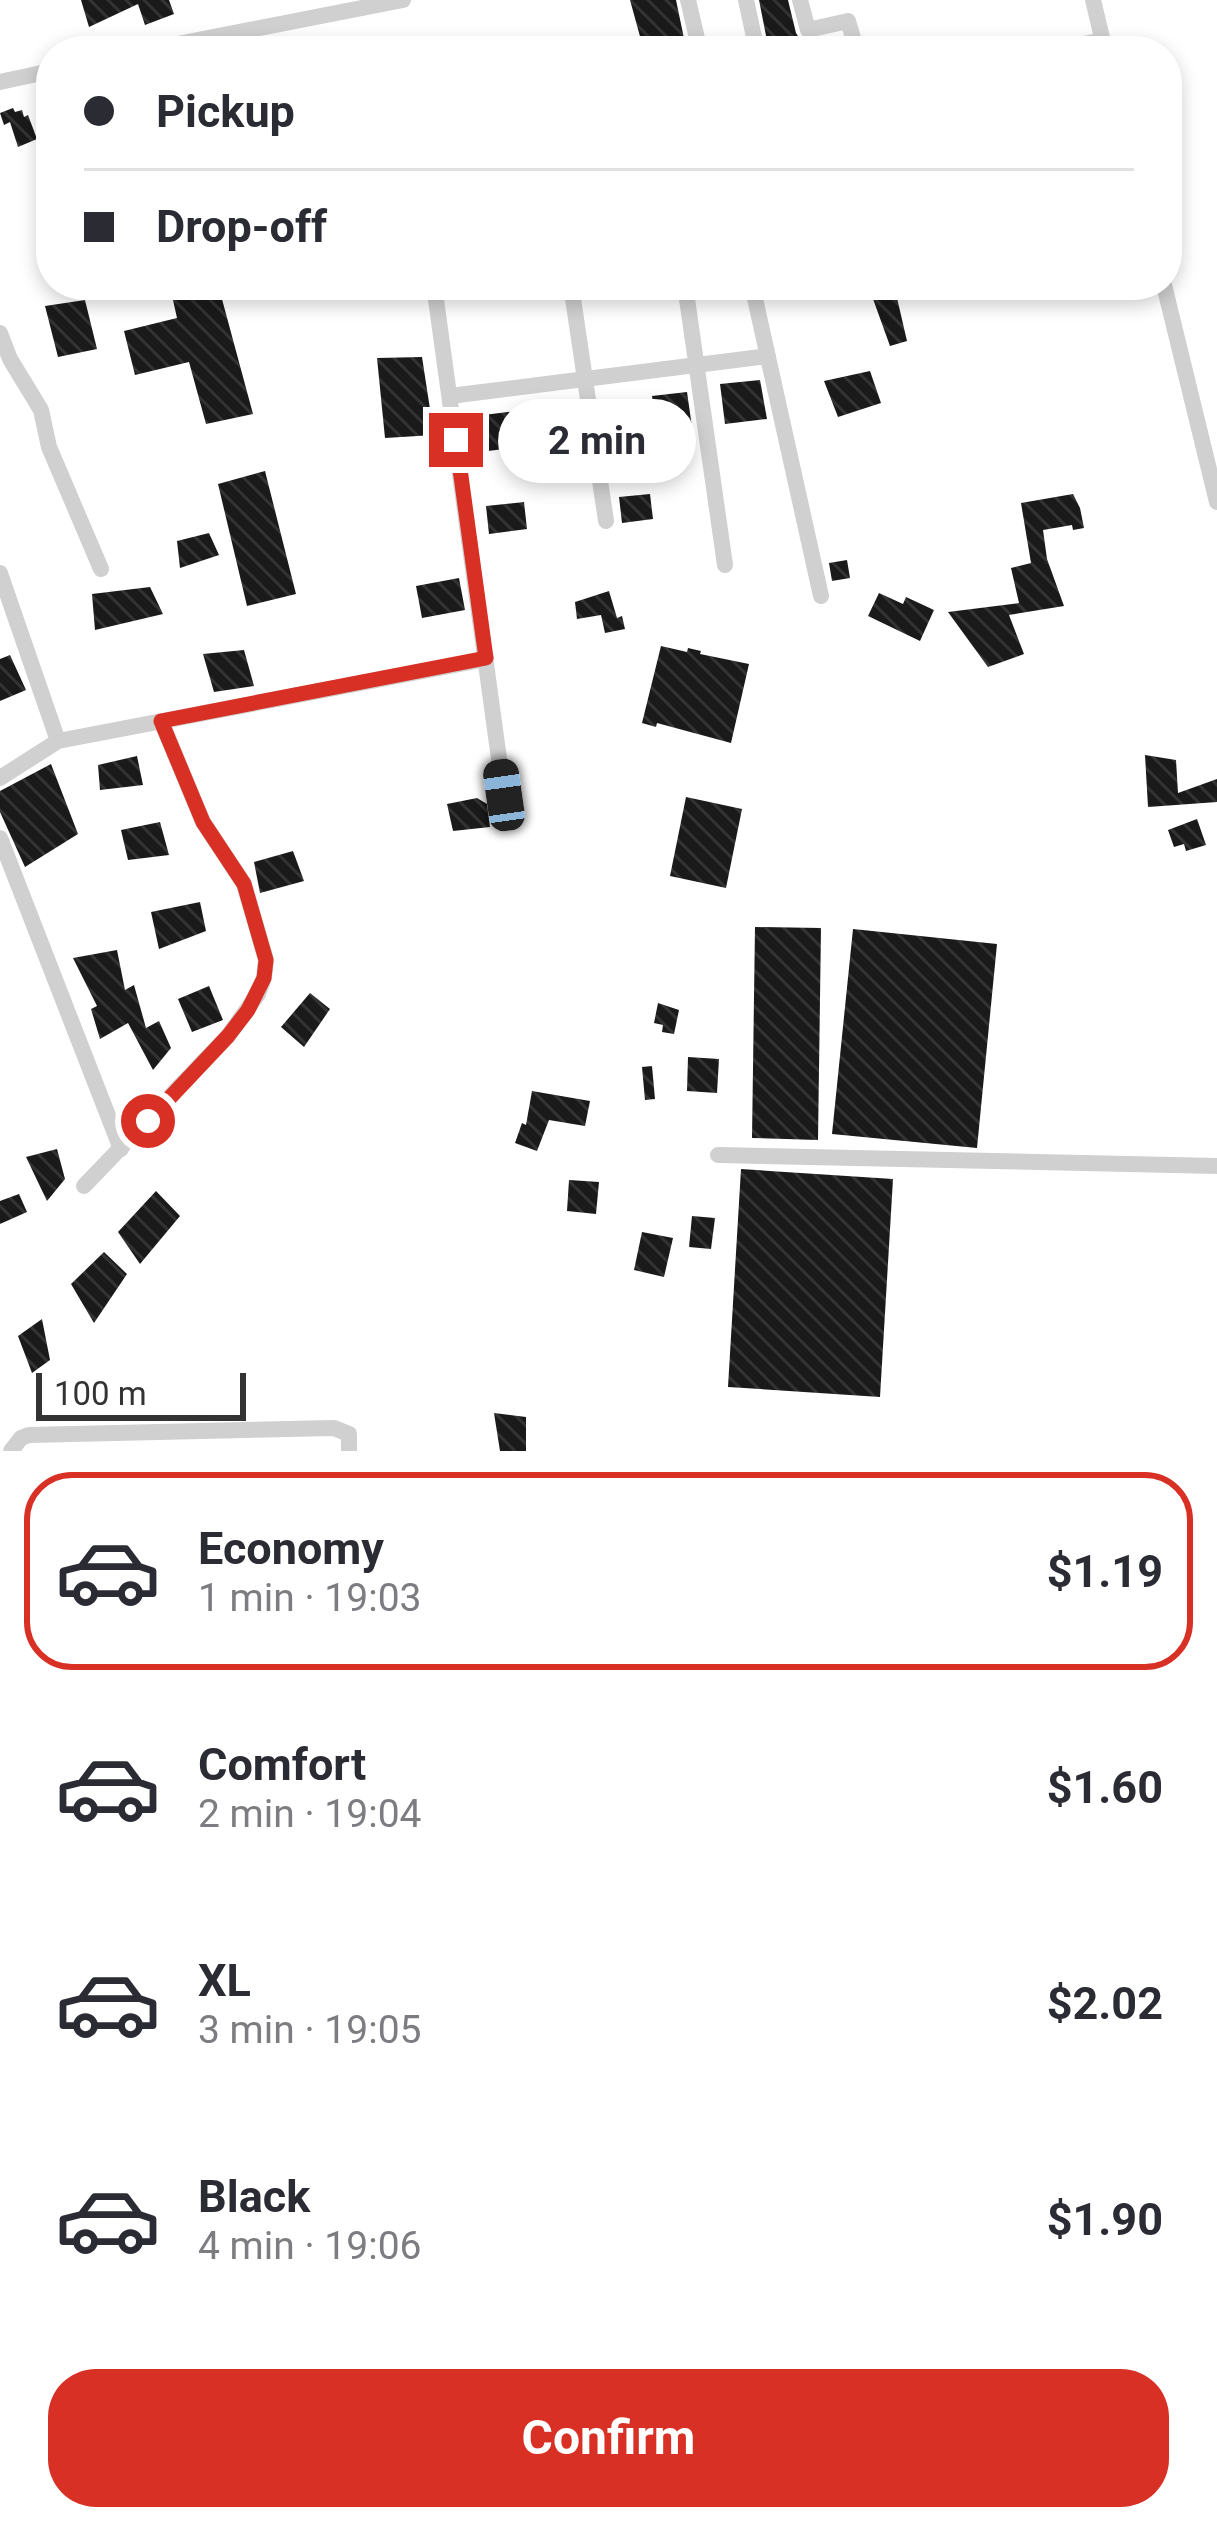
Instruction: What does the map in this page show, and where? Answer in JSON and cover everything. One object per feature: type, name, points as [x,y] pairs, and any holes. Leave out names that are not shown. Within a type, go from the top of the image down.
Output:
[{"type":"street","points":[[219,36],[403,0]]},
{"type":"street","points":[[688,0],[696,36]]},
{"type":"street","points":[[746,0],[754,36]]},
{"type":"street","points":[[800,0],[808,30],[848,21],[852,36]]},
{"type":"street","points":[[1093,0],[1102,36]]},
{"type":"street","points":[[0,82],[36,74]]},
{"type":"street","points":[[436,300],[504,795]]},
{"type":"street","points":[[573,300],[606,521]]},
{"type":"street","points":[[688,300],[725,565]]},
{"type":"street","points":[[755,300],[821,596]]},
{"type":"street","points":[[1168,300],[1217,502]]},
{"type":"street","points":[[0,333],[41,410],[49,447],[101,569]]},
{"type":"street","points":[[450,396],[768,356]]},
{"type":"street","points":[[0,573],[58,741]]},
{"type":"street","points":[[0,778],[58,741],[486,658]]},
{"type":"street","points":[[84,1186],[228,1036],[258,994],[266,960],[244,884],[203,822],[161,721]]},
{"type":"street","points":[[0,838],[122,1149]]},
{"type":"street","points":[[718,1155],[1217,1166]]},
{"type":"street","points":[[11,1451],[29,1435],[345,1430],[349,1451]]},
{"type":"street","points":[[193,1451],[198,1431]]},
{"type":"building","points":[[81,0],[169,0],[174,14],[145,25],[138,4],[89,27]]},
{"type":"building","points":[[630,0],[676,0],[684,36],[640,36]]},
{"type":"building","points":[[759,0],[788,0],[798,36],[766,36]]},
{"type":"building","points":[[22,110],[36,139],[18,147],[10,122],[4,125],[0,113]]},
{"type":"building","points":[[85,300],[97,349],[58,357],[45,306]]},
{"type":"building","points":[[173,300],[222,300],[253,414],[206,424],[189,362],[135,375],[124,331],[177,318]]},
{"type":"building","points":[[873,300],[897,300],[907,341],[890,346]]},
{"type":"building","points":[[422,357],[434,435],[385,438],[377,358]]},
{"type":"building","points":[[870,371],[881,403],[838,417],[824,381]]},
{"type":"building","points":[[760,380],[767,419],[725,424],[720,384]]},
{"type":"building","points":[[687,392],[693,434],[613,445],[611,419],[655,416],[652,396]]},
{"type":"building","points":[[516,411],[521,447],[480,452],[475,416]]},
{"type":"building","points":[[265,471],[296,594],[247,606],[218,484]]},
{"type":"building","points":[[650,494],[653,519],[622,523],[619,497]]},
{"type":"building","points":[[1073,494],[1084,528],[1043,530],[1047,559],[1064,606],[1009,615],[1024,654],[988,667],[948,612],[1019,603],[1011,568],[1031,563],[1021,503]]},
{"type":"building","points":[[524,502],[527,529],[489,534],[486,506]]},
{"type":"building","points":[[209,533],[219,555],[180,568],[177,541]]},
{"type":"building","points":[[847,560],[850,578],[832,581],[829,563]]},
{"type":"building","points":[[459,578],[465,610],[422,618],[416,586]]},
{"type":"building","points":[[150,587],[163,614],[95,630],[92,594]]},
{"type":"building","points":[[609,591],[625,629],[605,633],[601,615],[577,619],[575,602]]},
{"type":"building","points":[[879,593],[903,604],[906,597],[934,610],[920,641],[868,616]]},
{"type":"building","points":[[661,646],[749,664],[731,743],[642,723]]},
{"type":"building","points":[[244,650],[254,686],[214,692],[203,654]]},
{"type":"building","points":[[10,655],[26,690],[0,701],[0,659]]},
{"type":"building","points":[[1145,755],[1176,760],[1178,793],[1217,779],[1217,802],[1148,807]]},
{"type":"building","points":[[137,756],[143,785],[100,790],[98,765]]},
{"type":"building","points":[[51,764],[78,834],[25,867],[0,812],[0,791]]},
{"type":"building","points":[[686,797],[742,809],[726,888],[670,876]]},
{"type":"building","points":[[477,798],[487,804],[490,827],[453,831],[447,804]]},
{"type":"building","points":[[1197,819],[1206,845],[1186,851],[1184,844],[1174,847],[1168,830]]},
{"type":"building","points":[[160,822],[169,855],[128,860],[121,830]]},
{"type":"building","points":[[293,851],[304,881],[260,893],[254,862]]},
{"type":"building","points":[[200,902],[206,931],[159,949],[151,912]]},
{"type":"building","points":[[755,927],[821,928],[818,1140],[752,1138]]},
{"type":"building","points":[[853,929],[997,944],[977,1148],[832,1134]]},
{"type":"building","points":[[117,950],[125,990],[134,985],[146,1028],[159,1021],[171,1048],[153,1070],[128,1023],[100,1039],[91,1009],[97,1006],[73,958]]},
{"type":"building","points":[[209,986],[223,1020],[192,1032],[178,999]]},
{"type":"building","points":[[310,993],[330,1009],[304,1047],[281,1027]]},
{"type":"building","points":[[658,1003],[679,1010],[674,1034],[662,1032],[663,1025],[654,1023]]},
{"type":"building","points":[[688,1057],[719,1059],[717,1093],[687,1091]]},
{"type":"building","points":[[652,1066],[655,1099],[645,1100],[642,1067]]},
{"type":"building","points":[[532,1091],[590,1101],[585,1126],[549,1120],[537,1151],[515,1143],[522,1123],[526,1125]]},
{"type":"building","points":[[57,1149],[65,1179],[47,1201],[26,1157]]},
{"type":"building","points":[[741,1169],[893,1179],[880,1397],[728,1387]]},
{"type":"building","points":[[569,1180],[599,1182],[596,1214],[567,1211]]},
{"type":"building","points":[[156,1191],[180,1216],[140,1264],[118,1232]]},
{"type":"building","points":[[19,1194],[27,1212],[0,1224],[0,1201]]},
{"type":"building","points":[[692,1216],[715,1218],[711,1249],[689,1247]]},
{"type":"building","points":[[642,1232],[673,1238],[664,1277],[634,1270]]},
{"type":"building","points":[[104,1252],[127,1274],[94,1323],[71,1284]]},
{"type":"building","points":[[42,1319],[50,1360],[32,1373],[18,1336]]},
{"type":"building","points":[[494,1413],[526,1417],[526,1451],[500,1451]]},
{"type":"route","points":[[148,1121],[248,1010],[264,978],[266,960],[244,884],[203,822],[161,721],[486,658],[456,440]]}]
